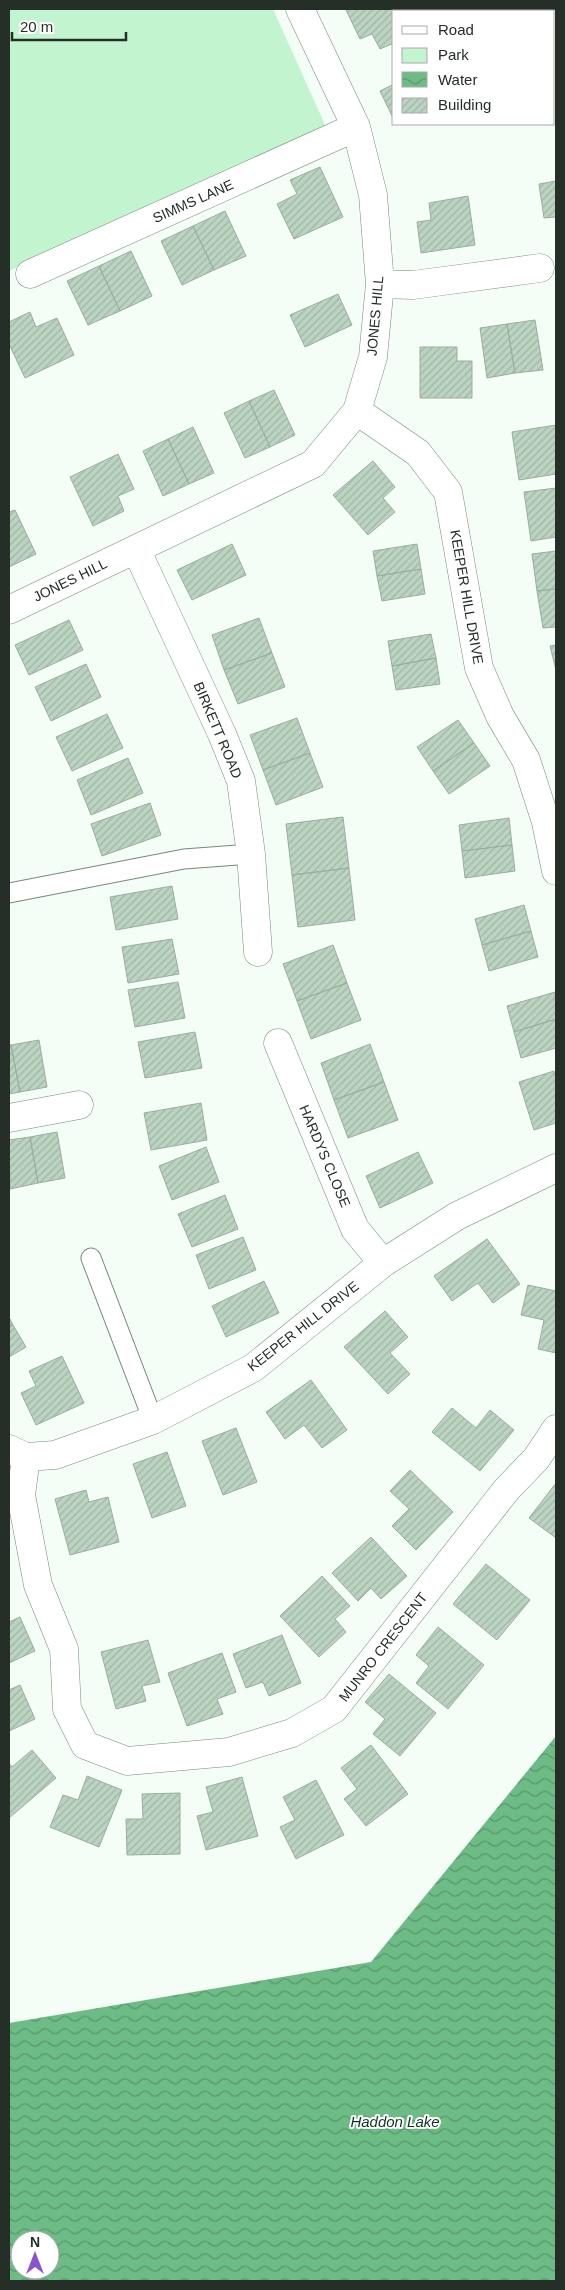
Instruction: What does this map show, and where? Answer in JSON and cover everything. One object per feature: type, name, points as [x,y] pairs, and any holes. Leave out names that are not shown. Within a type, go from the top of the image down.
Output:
[{"type":"street","name":"JONES HILL","points":[[9,610],[313,464],[357,411],[373,357],[380,284],[374,195],[356,127],[300,9]]},
{"type":"street","name":"SIMMS LANE","points":[[30,274],[356,127]]},
{"type":"street","points":[[380,284],[413,285],[540,268]]},
{"type":"street","name":"KEEPER HILL DRIVE","points":[[357,411],[418,452],[448,492],[479,668],[500,716],[526,760],[546,822],[556,871]]},
{"type":"street","name":"BIRKETT ROAD","points":[[136,549],[222,734],[241,781],[251,854],[258,952]]},
{"type":"street","name":"HARDYS CLOSE","points":[[278,1043],[355,1229],[384,1263]]},
{"type":"street","points":[[9,1118],[79,1105]]},
{"type":"street","name":"KEEPER HILL DRIVE","points":[[18,1453],[55,1455],[153,1420],[253,1368],[384,1263],[457,1216],[556,1168]]},
{"type":"street","name":"MUNRO CRESCENT","points":[[18,1453],[22,1495],[38,1585],[64,1649],[67,1709],[85,1745],[127,1761],[230,1752],[292,1733],[334,1709],[507,1489],[536,1459],[556,1429]]},
{"type":"lane","points":[[9,893],[184,859],[251,854]]},
{"type":"lane","points":[[90,1258],[153,1420]]},
{"type":"green space","points":[[9,9],[273,9],[326,127],[9,271]]},
{"type":"water","name":"Haddon Lake","points":[[556,1736],[556,2281],[9,2281],[9,2023],[371,1962]]},
{"type":"building","points":[[408,9],[408,10],[392,10],[392,44],[380,49],[372,34],[360,39],[346,10]]},
{"type":"building","points":[[392,85],[392,116],[380,91]]},
{"type":"building","points":[[320,167],[343,217],[294,239],[277,204],[297,194],[290,180]]},
{"type":"building","points":[[556,181],[556,217],[544,218],[539,184]]},
{"type":"building","points":[[468,196],[475,245],[421,253],[417,222],[431,220],[429,203]]},
{"type":"building","points":[[225,211],[246,256],[214,270],[193,226]]},
{"type":"building","points":[[193,226],[214,270],[182,285],[161,241]]},
{"type":"building","points":[[131,251],[152,296],[120,311],[99,266]]},
{"type":"building","points":[[99,266],[120,311],[88,325],[67,281]]},
{"type":"building","points":[[338,294],[352,325],[305,347],[290,315]]},
{"type":"building","points":[[30,312],[36,327],[57,318],[74,355],[25,378],[9,344],[9,322]]},
{"type":"building","points":[[535,320],[543,370],[515,373],[507,324]]},
{"type":"building","points":[[507,324],[515,373],[487,378],[480,328]]},
{"type":"building","points":[[420,347],[457,347],[457,361],[472,361],[472,398],[420,398]]},
{"type":"building","points":[[274,390],[295,435],[270,447],[249,401]]},
{"type":"building","points":[[249,401],[270,447],[245,458],[224,413]]},
{"type":"building","points":[[556,425],[556,474],[519,480],[512,432]]},
{"type":"building","points":[[193,427],[214,473],[189,484],[168,439]]},
{"type":"building","points":[[168,439],[189,484],[163,496],[143,451]]},
{"type":"building","points":[[118,454],[134,489],[118,496],[124,511],[93,526],[70,477]]},
{"type":"building","points":[[373,461],[395,487],[383,498],[395,512],[368,535],[333,495]]},
{"type":"building","points":[[556,488],[556,537],[531,541],[524,492]]},
{"type":"building","points":[[15,510],[36,554],[9,567],[9,512]]},
{"type":"building","points":[[232,544],[246,575],[192,600],[177,570]]},
{"type":"building","points":[[417,544],[421,569],[377,576],[373,551]]},
{"type":"building","points":[[556,551],[556,589],[537,591],[532,554]]},
{"type":"building","points":[[421,569],[425,594],[382,601],[377,576]]},
{"type":"building","points":[[556,589],[556,627],[543,628],[537,591]]},
{"type":"building","points":[[259,618],[272,653],[224,670],[212,635]]},
{"type":"building","points":[[69,620],[83,650],[29,675],[15,645]]},
{"type":"building","points":[[431,634],[436,658],[392,666],[388,641]]},
{"type":"building","points":[[556,645],[556,670],[550,646]]},
{"type":"building","points":[[272,653],[285,687],[238,704],[224,670]]},
{"type":"building","points":[[436,658],[440,684],[396,690],[392,666]]},
{"type":"building","points":[[86,664],[101,697],[51,721],[35,687]]},
{"type":"building","points":[[107,714],[123,748],[72,771],[56,737]]},
{"type":"building","points":[[297,718],[310,753],[263,770],[250,735]]},
{"type":"building","points":[[458,720],[474,743],[433,771],[417,747]]},
{"type":"building","points":[[474,743],[490,766],[449,794],[433,771]]},
{"type":"building","points":[[310,753],[323,787],[276,805],[263,770]]},
{"type":"building","points":[[128,758],[143,793],[91,815],[77,780]]},
{"type":"building","points":[[150,803],[161,835],[102,856],[91,824]]},
{"type":"building","points":[[343,817],[349,868],[292,875],[286,824]]},
{"type":"building","points":[[509,818],[512,845],[462,851],[459,825]]},
{"type":"building","points":[[512,845],[515,871],[465,878],[462,851]]},
{"type":"building","points":[[349,868],[355,920],[298,927],[292,875]]},
{"type":"building","points":[[172,886],[178,919],[116,930],[110,897]]},
{"type":"building","points":[[524,905],[531,931],[482,945],[475,919]]},
{"type":"building","points":[[531,931],[538,957],[489,971],[482,945]]},
{"type":"building","points":[[172,939],[179,974],[128,983],[122,947]]},
{"type":"building","points":[[333,945],[347,983],[297,1001],[283,964]]},
{"type":"building","points":[[178,982],[185,1018],[135,1027],[128,990]]},
{"type":"building","points":[[347,983],[361,1020],[311,1039],[297,1001]]},
{"type":"building","points":[[555,992],[556,1019],[514,1032],[507,1006]]},
{"type":"building","points":[[556,1019],[556,1048],[521,1058],[514,1032]]},
{"type":"building","points":[[195,1032],[202,1068],[145,1078],[138,1042]]},
{"type":"building","points":[[39,1040],[47,1087],[20,1092],[11,1045]]},
{"type":"building","points":[[370,1044],[384,1082],[334,1100],[321,1063]]},
{"type":"building","points":[[9,1045],[11,1045],[20,1092],[9,1094]]},
{"type":"building","points":[[554,1071],[556,1080],[556,1123],[534,1130],[519,1082]]},
{"type":"building","points":[[384,1082],[398,1120],[348,1138],[334,1100]]},
{"type":"building","points":[[201,1103],[207,1140],[151,1150],[144,1113]]},
{"type":"building","points":[[57,1132],[65,1178],[38,1183],[30,1137]]},
{"type":"building","points":[[30,1137],[38,1183],[10,1189],[9,1140]]},
{"type":"building","points":[[206,1147],[219,1182],[172,1200],[159,1166]]},
{"type":"building","points":[[418,1152],[433,1183],[380,1208],[366,1176]]},
{"type":"building","points":[[225,1195],[238,1229],[192,1247],[178,1214]]},
{"type":"building","points":[[243,1237],[256,1270],[209,1289],[196,1255]]},
{"type":"building","points":[[487,1239],[520,1284],[493,1303],[478,1283],[452,1301],[434,1276]]},
{"type":"building","points":[[264,1281],[279,1313],[226,1337],[212,1306]]},
{"type":"building","points":[[528,1285],[556,1291],[556,1353],[538,1349],[544,1320],[521,1315]]},
{"type":"building","points":[[385,1311],[408,1337],[390,1353],[410,1374],[388,1394],[344,1347]]},
{"type":"building","points":[[9,1317],[13,1325],[9,1327]]},
{"type":"building","points":[[13,1325],[26,1347],[9,1357],[9,1327]]},
{"type":"building","points":[[62,1356],[84,1403],[36,1425],[21,1393],[36,1386],[29,1371]]},
{"type":"building","points":[[311,1380],[347,1430],[322,1448],[304,1425],[285,1439],[266,1412]]},
{"type":"building","points":[[452,1408],[476,1428],[490,1410],[514,1430],[480,1471],[432,1432]]},
{"type":"building","points":[[236,1428],[257,1482],[223,1495],[202,1441]]},
{"type":"building","points":[[167,1452],[186,1506],[152,1518],[133,1464]]},
{"type":"building","points":[[410,1470],[453,1512],[416,1550],[392,1526],[409,1509],[390,1491]]},
{"type":"building","points":[[556,1483],[556,1538],[529,1518]]},
{"type":"building","points":[[86,1490],[89,1502],[108,1497],[119,1542],[70,1555],[55,1499]]},
{"type":"building","points":[[371,1537],[407,1576],[381,1599],[371,1588],[358,1601],[332,1573]]},
{"type":"building","points":[[486,1564],[530,1600],[497,1640],[453,1604]]},
{"type":"building","points":[[322,1576],[350,1606],[335,1619],[346,1632],[319,1657],[280,1616]]},
{"type":"building","points":[[20,1617],[35,1651],[9,1663],[9,1622]]},
{"type":"building","points":[[438,1627],[484,1665],[448,1709],[416,1683],[429,1666],[416,1655]]},
{"type":"building","points":[[282,1635],[301,1683],[269,1696],[263,1682],[246,1688],[233,1654]]},
{"type":"building","points":[[148,1640],[160,1682],[142,1686],[146,1701],[116,1709],[101,1652]]},
{"type":"building","points":[[222,1653],[236,1692],[217,1699],[223,1714],[187,1726],[168,1673]]},
{"type":"building","points":[[389,1674],[436,1713],[400,1756],[373,1734],[385,1719],[365,1702]]},
{"type":"building","points":[[20,1685],[35,1719],[9,1731],[9,1690]]},
{"type":"building","points":[[371,1745],[408,1794],[366,1826],[344,1799],[357,1789],[341,1768]]},
{"type":"building","points":[[32,1750],[56,1778],[9,1818],[9,1763],[12,1767]]},
{"type":"building","points":[[87,1776],[122,1790],[99,1847],[50,1827],[63,1795],[78,1800]]},
{"type":"building","points":[[242,1777],[258,1836],[206,1850],[197,1816],[213,1812],[206,1787]]},
{"type":"building","points":[[316,1780],[344,1835],[296,1859],[280,1827],[295,1820],[283,1797]]},
{"type":"building","points":[[180,1793],[180,1854],[127,1855],[126,1819],[143,1819],[142,1794]]}]
